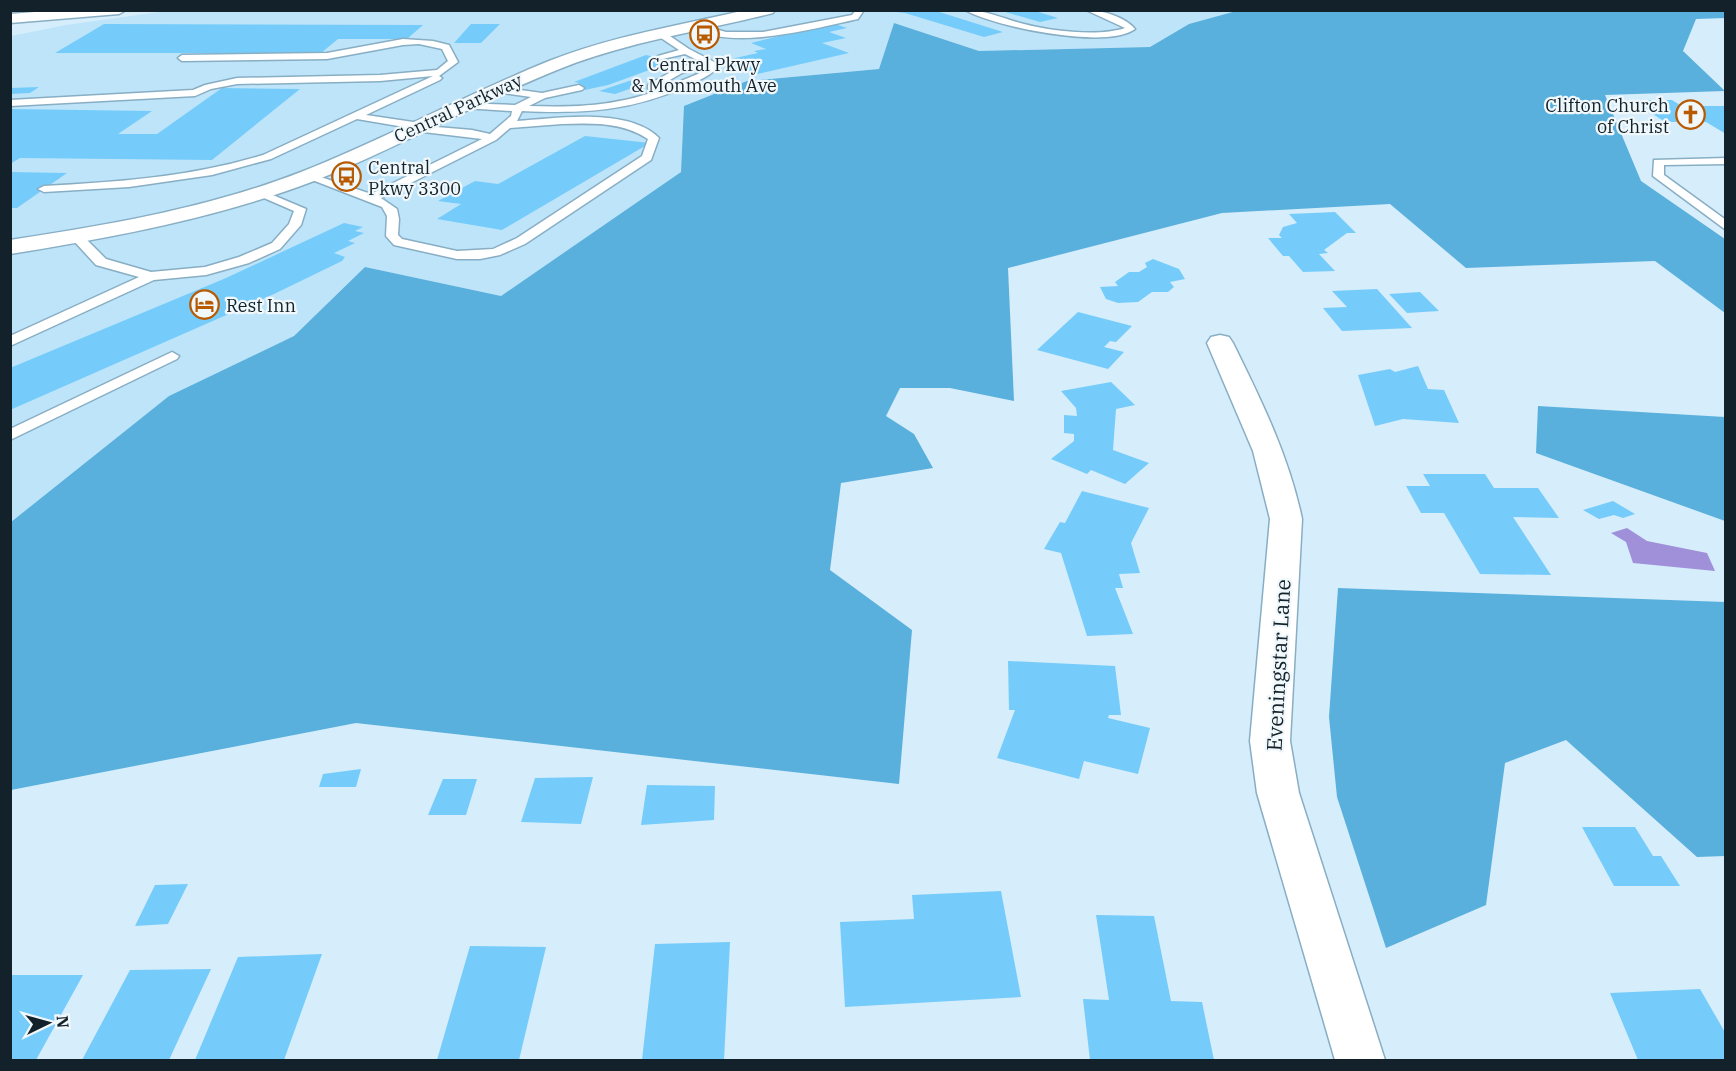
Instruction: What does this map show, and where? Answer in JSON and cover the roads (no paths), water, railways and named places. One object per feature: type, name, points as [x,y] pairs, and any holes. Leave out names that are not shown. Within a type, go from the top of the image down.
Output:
[{"type":"main road","points":[[10,19],[119,10]]},
{"type":"main road","name":"Central Parkway","points":[[10,247],[77,237],[183,215],[261,193],[308,176],[579,56],[661,34],[768,10]]},
{"type":"main road","name":"Eveningstar Lane","points":[[1220,343],[1245,397],[1281,486],[1286,519],[1270,741],[1278,792],[1360,1060]]},
{"type":"lane","points":[[697,27],[726,35],[763,35],[855,17],[860,10]]},
{"type":"lane","points":[[969,10],[1038,30],[1115,34],[1131,29],[1127,25],[1090,10]]},
{"type":"lane","points":[[464,105],[567,109],[624,105],[663,93],[710,71],[715,64],[686,51],[661,34]]},
{"type":"lane","points":[[10,103],[195,93],[207,87],[237,81],[380,78],[440,73],[453,62],[446,47],[434,42],[415,41],[349,50],[327,56],[182,58]]},
{"type":"lane","points":[[661,58],[686,51]]},
{"type":"lane","points":[[44,189],[158,182],[219,172],[267,157],[443,75],[440,73]]},
{"type":"lane","points":[[518,107],[542,96],[579,88]]},
{"type":"lane","points":[[498,90],[542,96]]},
{"type":"lane","points":[[373,197],[492,138],[516,117],[518,107]]},
{"type":"lane","points":[[356,116],[492,138]]},
{"type":"lane","points":[[308,176],[350,192],[373,197],[390,206],[394,219],[393,236],[399,242],[457,255],[480,255],[496,252],[521,241],[647,158],[654,138],[635,127],[594,122],[506,125]]},
{"type":"lane","points":[[1725,161],[1658,162],[1659,176],[1725,226]]},
{"type":"lane","points":[[10,342],[151,276],[206,271],[244,260],[276,246],[295,225],[300,209],[261,193]]},
{"type":"lane","points":[[77,237],[101,262],[151,276]]},
{"type":"lane","points":[[10,435],[172,356]]},
{"type":"place","name":"Central Pkwy & Monmouth Ave","points":[[704,35]]},
{"type":"place","name":"Clifton Church of Christ","points":[[1690,115]]},
{"type":"place","name":"Central Pkwy 3300","points":[[347,177]]},
{"type":"place","name":"Rest Inn","points":[[205,305]]}]
